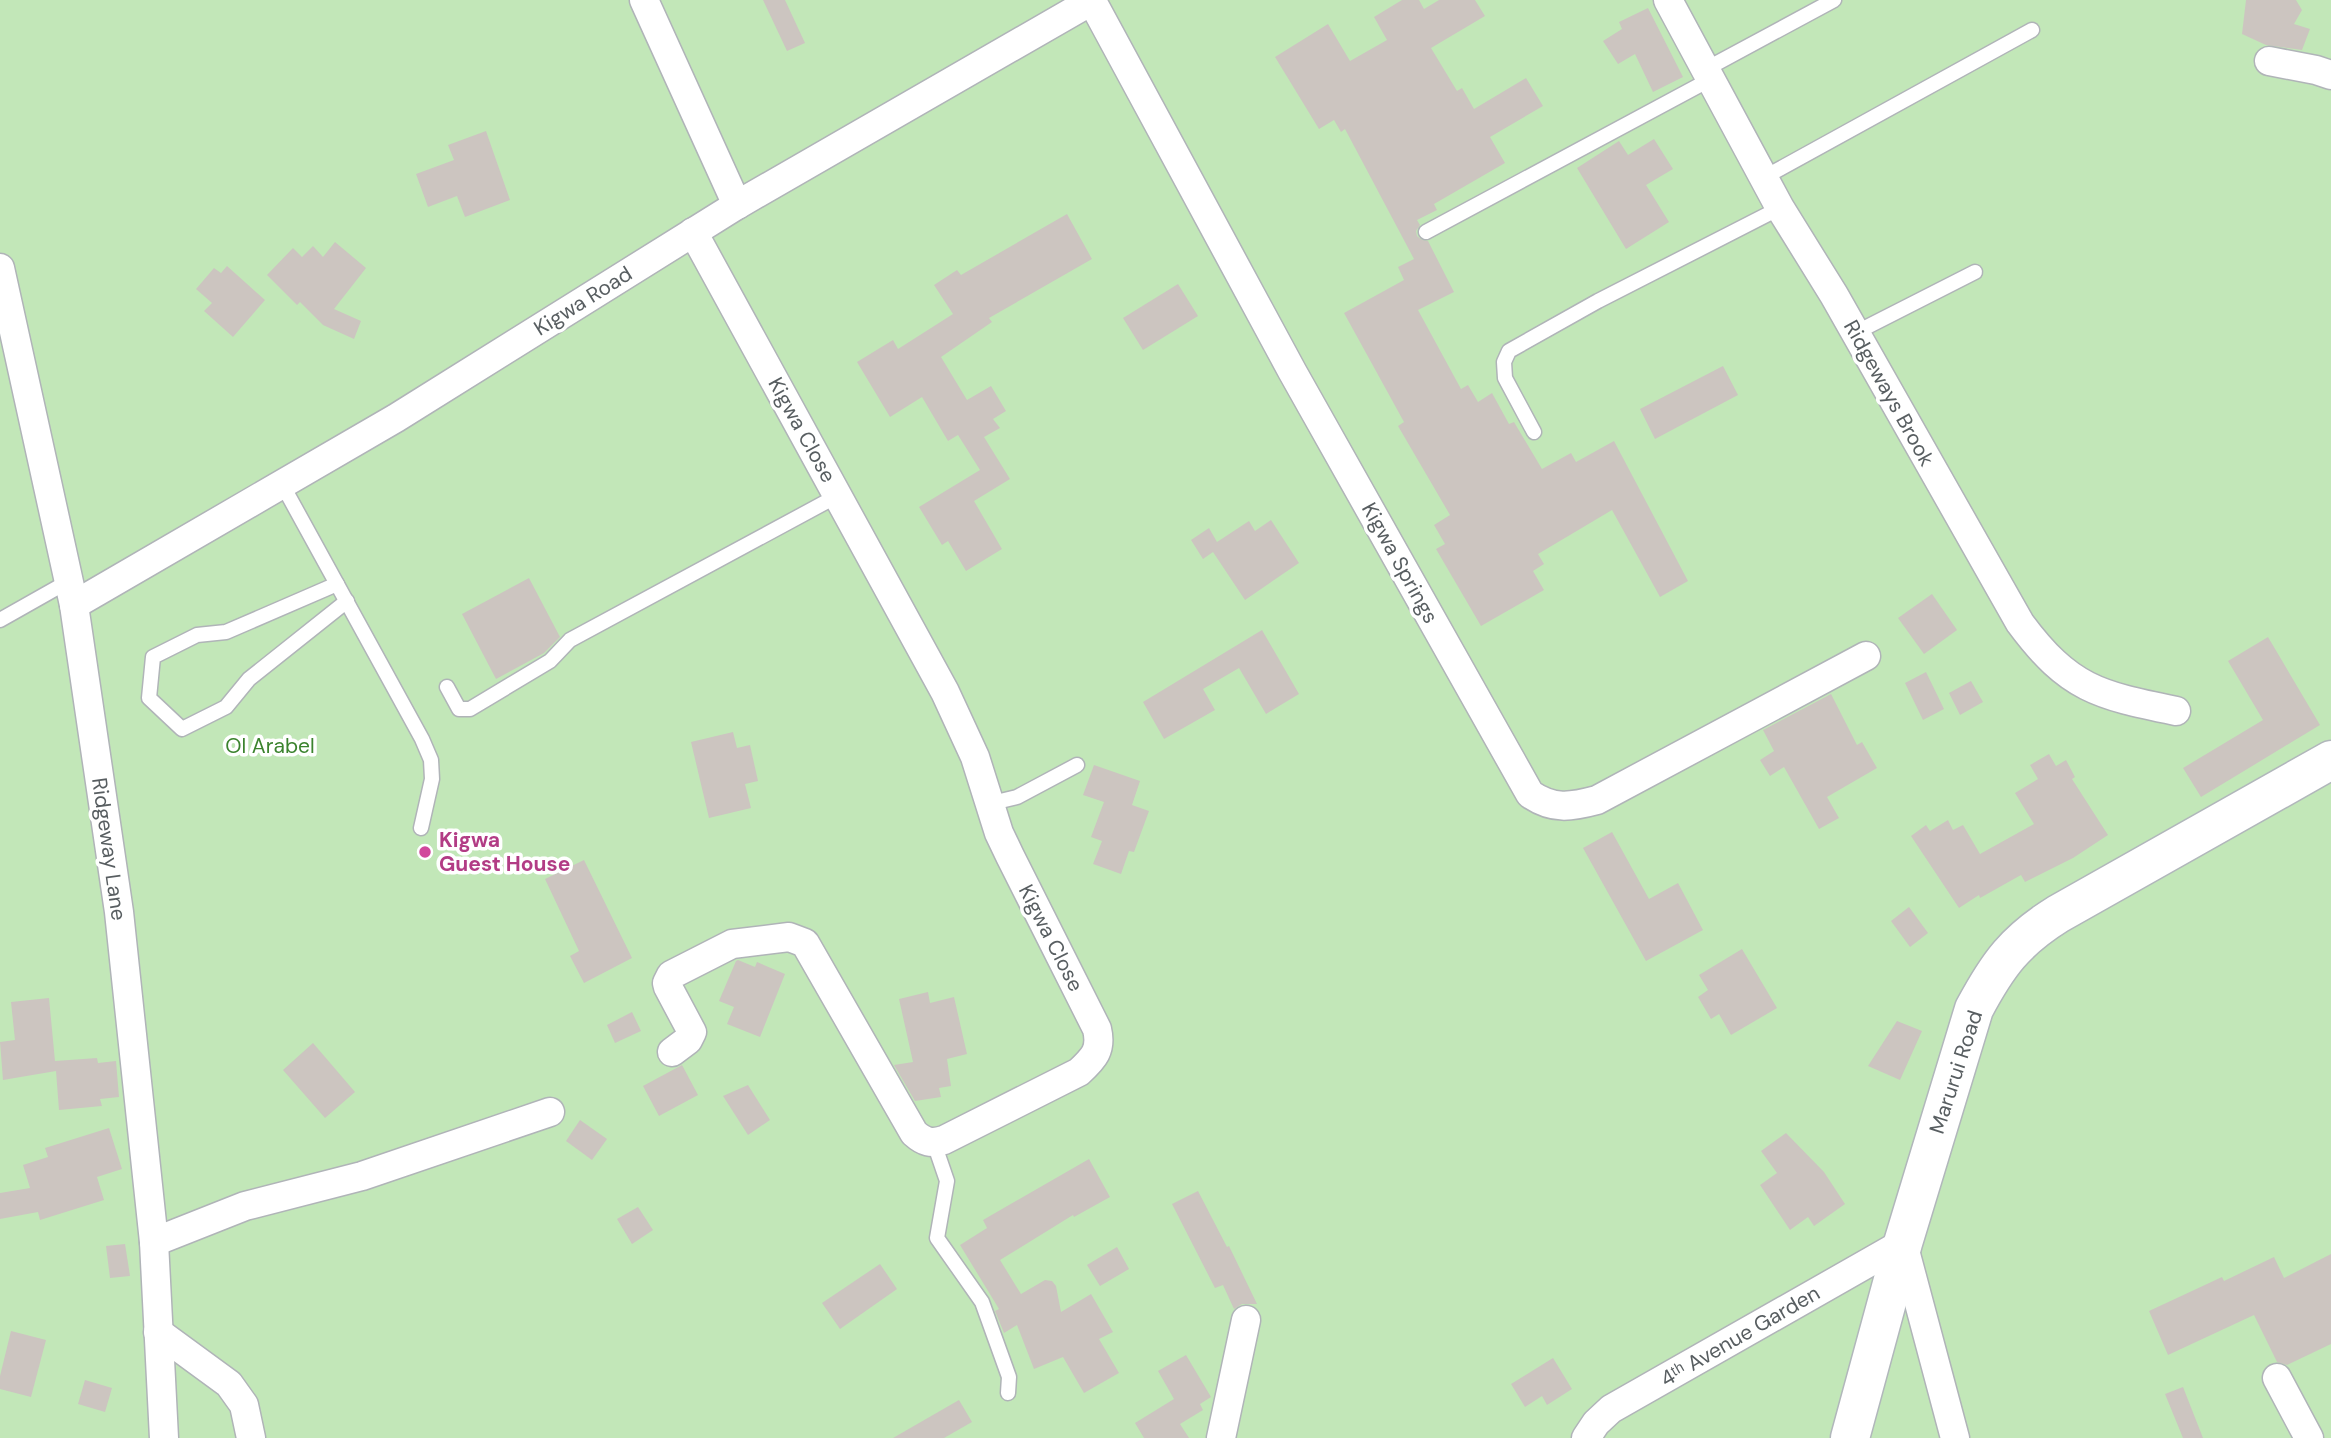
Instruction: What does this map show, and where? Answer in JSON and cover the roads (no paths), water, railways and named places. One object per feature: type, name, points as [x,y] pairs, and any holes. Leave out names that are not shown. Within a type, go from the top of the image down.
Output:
[{"type":"street","points":[[644,0],[737,205]]},
{"type":"street","name":"Kigwa Road","points":[[72,593],[282,484],[396,418],[737,205],[1092,0]]},
{"type":"street","name":"Kigwa Springs","points":[[1092,0],[1292,371],[1530,794],[1554,806],[1573,806],[1597,800],[1866,656]]},
{"type":"street","name":"Ridgeways Brook","points":[[1668,0],[1780,208],[1855,333],[2020,622],[2055,665],[2096,691],[2120,700],[2176,711]]},
{"type":"street","points":[[2269,61],[2331,75]]},
{"type":"street","name":"Kigwa Close","points":[[693,232],[945,692],[975,757],[992,803],[999,833],[1097,1028],[1100,1041],[1098,1049],[1090,1062],[1079,1072],[934,1143]]},
{"type":"street","name":"Ridgeway Lane","points":[[0,268],[72,593],[118,912],[154,1242],[164,1438]]},
{"type":"street","name":"Marurui Road","points":[[1850,1438],[1903,1243],[1974,1009],[1989,980],[2010,950],[2034,929],[2058,914],[2331,760]]},
{"type":"street","points":[[672,1052],[688,1040],[692,1032],[667,983],[671,975],[732,944],[796,938],[805,943],[914,1133],[922,1141],[934,1143]]},
{"type":"street","points":[[154,1242],[245,1206],[362,1176],[550,1112]]},
{"type":"street","points":[[1903,1243],[1955,1438]]},
{"type":"street","name":"4ᵗʰ Avenue Garden","points":[[1586,1438],[1596,1423],[1611,1409],[1903,1243]]},
{"type":"street","points":[[1222,1438],[1247,1321]]},
{"type":"street","points":[[158,1332],[229,1384],[237,1393],[244,1405],[251,1438]]},
{"type":"street","points":[[2277,1378],[2308,1438]]},
{"type":"lane","points":[[1426,232],[1709,74],[1834,0]]},
{"type":"lane","points":[[1765,177],[2032,30]]},
{"type":"lane","points":[[1534,432],[1504,378],[1504,362],[1509,351],[1598,301],[1780,208]]},
{"type":"lane","points":[[1855,333],[1975,272]]},
{"type":"lane","points":[[282,484],[431,760],[432,779],[421,828]]},
{"type":"lane","points":[[447,687],[459,709],[470,709],[550,662],[570,640],[837,496]]},
{"type":"lane","points":[[337,584],[226,632],[197,635],[153,657],[149,698],[182,729],[226,708],[249,679],[347,601]]},
{"type":"lane","points":[[0,620],[72,593]]},
{"type":"lane","points":[[992,803],[1017,797],[1077,765]]},
{"type":"lane","points":[[934,1143],[947,1181],[937,1238],[982,1302],[1009,1377],[1008,1393]]},
{"type":"place","name":"Kigwa Guest House","points":[[425,852]]},
{"type":"park label","name":"Ol Arabel","points":[[270,746]]}]
